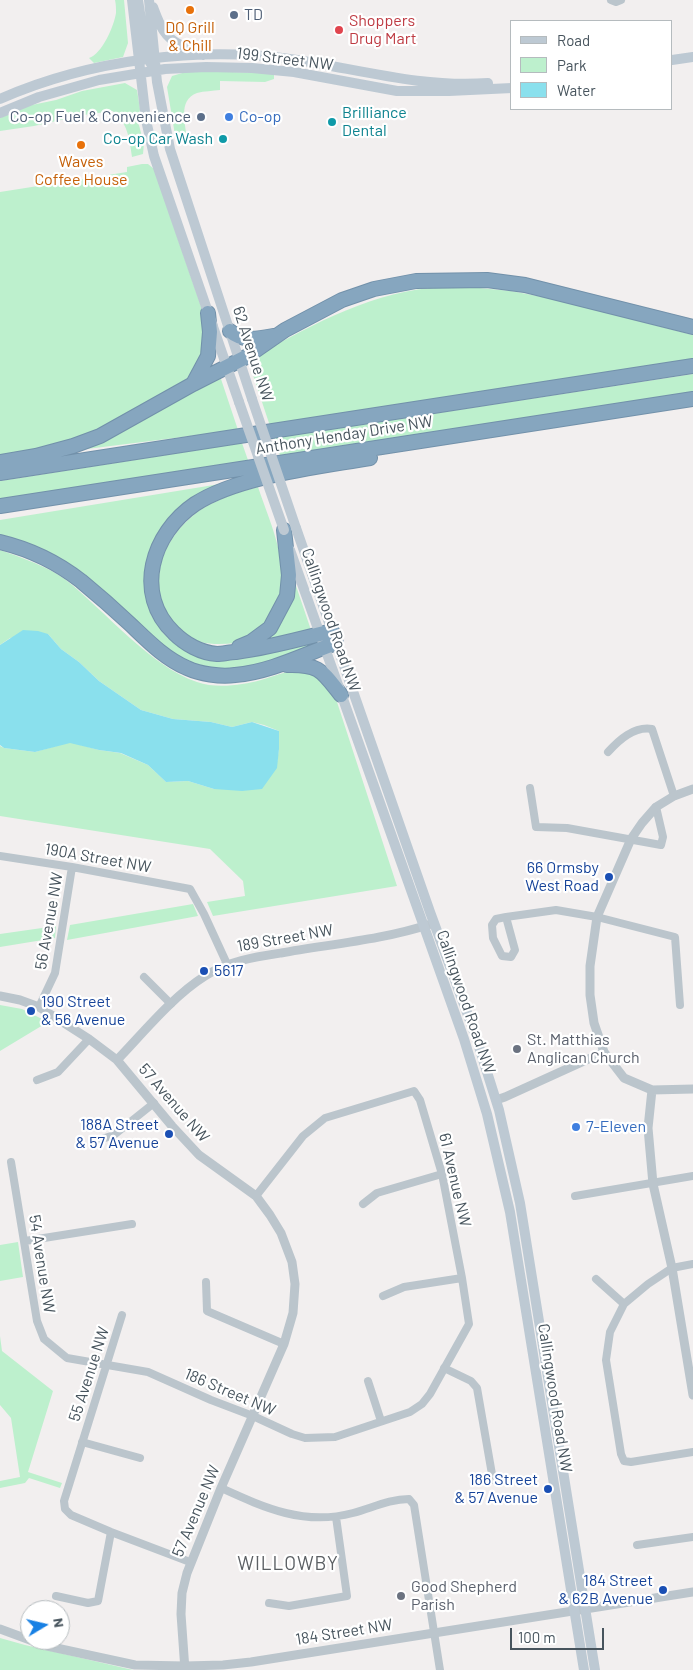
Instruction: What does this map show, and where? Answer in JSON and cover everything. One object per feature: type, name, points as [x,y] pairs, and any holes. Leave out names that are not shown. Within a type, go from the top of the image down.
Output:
[{"type":"highway","points":[[0,462],[36,456],[100,436],[233,364],[276,336],[342,300],[374,289],[416,280],[487,280],[525,285],[693,327]]},
{"type":"highway","points":[[193,384],[208,356],[210,332],[208,313]]},
{"type":"highway","points":[[230,332],[241,338],[252,340],[276,336]]},
{"type":"highway","name":"Anthony Henday Drive NW","points":[[0,473],[693,366]]},
{"type":"highway","name":"Anthony Henday Drive NW","points":[[0,506],[693,399]]},
{"type":"highway","points":[[328,639],[216,654],[199,650],[182,641],[166,626],[156,610],[151,586],[151,568],[158,547],[167,532],[179,516],[214,493],[260,479],[298,471],[427,449],[481,432]]},
{"type":"highway","points":[[216,654],[251,642],[270,628],[278,615],[287,596],[290,529]]},
{"type":"highway","points":[[0,542],[12,545],[61,567],[81,581],[161,652],[187,668],[205,674],[233,676],[279,666],[306,664],[319,670],[341,695]]},
{"type":"highway","points":[[279,666],[328,639]]},
{"type":"main road","points":[[132,0],[138,61]]},
{"type":"main road","points":[[138,0],[146,52],[152,59]]},
{"type":"main road","points":[[149,0],[152,59],[156,71]]},
{"type":"main road","points":[[149,0],[160,26],[166,34],[175,42],[204,55]]},
{"type":"main road","name":"199 Street NW","points":[[0,99],[66,76],[110,65],[152,59],[204,55],[247,55],[281,58],[416,81],[483,84],[510,82]]},
{"type":"main road","points":[[673,60],[693,57]]},
{"type":"main road","name":"62 Avenue NW","points":[[138,61],[146,120],[154,156],[208,313],[252,399],[290,529]]},
{"type":"main road","name":"199 Street NW","points":[[0,113],[69,87],[99,80],[156,71],[206,67],[261,68],[294,72],[396,91],[510,88]]},
{"type":"main road","name":"62 Avenue NW","points":[[156,71],[165,132],[230,332],[233,364]]},
{"type":"main road","name":"Callingwood Road NW","points":[[233,364],[239,402],[290,529],[328,639],[476,1037],[496,1100],[520,1203],[595,1670]]},
{"type":"main road","name":"Callingwood Road NW","points":[[328,639],[341,695],[464,1039],[485,1104],[510,1212],[584,1670]]},
{"type":"street","points":[[611,0],[616,2],[621,0]]},
{"type":"street","points":[[608,752],[618,741],[642,727],[652,729],[674,796]]},
{"type":"street","points":[[530,788],[536,826],[567,828],[661,845],[663,837],[656,807]]},
{"type":"street","points":[[693,788],[674,796],[656,807],[631,839],[598,917],[590,966],[590,995],[594,1023],[604,1052],[624,1078],[652,1090],[693,1089]]},
{"type":"street","name":"190A Street NW","points":[[0,856],[190,889],[228,964]]},
{"type":"street","name":"56 Avenue NW","points":[[39,1007],[56,973],[72,867]]},
{"type":"street","points":[[506,916],[515,950],[511,957],[502,956],[493,938],[492,925],[496,918],[506,916],[556,910],[598,917],[674,937],[680,1005]]},
{"type":"street","name":"189 Street NW","points":[[117,1060],[171,1004],[205,976],[228,964],[316,946],[394,935],[434,923]]},
{"type":"street","points":[[144,977],[171,1004]]},
{"type":"street","name":"57 Avenue NW","points":[[0,996],[20,1000],[39,1007],[89,1039],[117,1060],[199,1155],[256,1196],[281,1233],[292,1262],[295,1284],[293,1313],[284,1344],[190,1562],[181,1614],[185,1668]]},
{"type":"street","points":[[37,1080],[58,1072],[89,1039]]},
{"type":"street","points":[[485,1104],[604,1052]]},
{"type":"street","points":[[652,1090],[648,1128],[653,1184],[689,1350],[693,1395]]},
{"type":"street","name":"61 Avenue NW","points":[[256,1196],[303,1136],[324,1118],[414,1091],[420,1100],[442,1174],[469,1324],[444,1368]]},
{"type":"street","points":[[96,1142],[114,1135],[154,1103]]},
{"type":"street","name":"54 Avenue NW","points":[[12,1162],[37,1321],[44,1339],[67,1358]]},
{"type":"street","points":[[363,1204],[377,1193],[442,1174]]},
{"type":"street","points":[[575,1196],[693,1176]]},
{"type":"street","points":[[25,1242],[132,1224]]},
{"type":"street","points":[[693,1264],[672,1268],[648,1284],[624,1304],[610,1332],[606,1360],[621,1454],[624,1461],[631,1462],[693,1452]]},
{"type":"street","points":[[383,1296],[404,1287],[462,1278]]},
{"type":"street","points":[[596,1279],[624,1304]]},
{"type":"street","points":[[206,1282],[207,1311],[284,1344]]},
{"type":"street","name":"55 Avenue NW","points":[[111,1532],[72,1515],[65,1509],[64,1500],[122,1315]]},
{"type":"street","name":"186 Street NW","points":[[67,1358],[148,1372],[305,1438],[335,1436],[410,1412],[422,1404],[444,1368]]},
{"type":"street","points":[[444,1368],[471,1381],[477,1388],[493,1480]]},
{"type":"street","points":[[368,1380],[381,1421]]},
{"type":"street","name":"55 Avenue NW","points":[[82,1442],[140,1458]]},
{"type":"street","points":[[221,1488],[261,1506],[292,1515],[316,1517],[354,1513],[397,1499],[409,1499],[414,1505],[440,1670]]},
{"type":"street","points":[[269,1603],[289,1606],[347,1596],[336,1516]]},
{"type":"street","points":[[56,1596],[88,1603],[98,1601],[111,1532],[190,1562]]},
{"type":"street","points":[[637,1545],[693,1537]]},
{"type":"street","name":"184 Street NW","points":[[66,1650],[135,1665],[185,1668],[223,1665],[693,1592]]},
{"type":"street","name":"184 Street NW","points":[[0,1629],[20,1636]]},
{"type":"green space","points":[[115,0],[124,0],[128,43],[123,57],[94,63],[89,58],[103,45],[110,32],[116,13]]},
{"type":"green space","points":[[189,71],[274,73],[274,79],[265,82],[220,81],[220,90],[200,92],[191,96],[187,101],[184,114],[187,140],[180,141],[175,135],[167,87],[172,76]]},
{"type":"green space","points":[[125,83],[137,90],[140,109],[138,122],[144,143],[143,154],[132,157],[126,128],[113,111],[0,131],[0,118],[27,106],[56,100],[82,91]]},
{"type":"green space","points":[[148,164],[154,169],[205,318],[205,352],[184,385],[100,430],[44,449],[0,457],[0,192],[127,172],[127,167]]},
{"type":"green space","points":[[469,287],[511,291],[553,299],[693,335],[693,360],[270,426],[248,360],[313,325],[381,298],[430,288]]},
{"type":"green space","points":[[693,374],[693,392],[281,458],[274,438]]},
{"type":"green space","points":[[221,379],[238,430],[55,453],[213,380]]},
{"type":"green space","points":[[242,443],[249,463],[0,501],[0,481]]},
{"type":"green space","points":[[232,482],[211,491],[150,555],[144,580],[146,597],[151,615],[163,633],[176,645],[192,654],[210,659],[229,660],[309,641],[313,642],[314,645],[256,667],[210,671],[166,650],[118,608],[0,539],[0,520]]},
{"type":"green space","points":[[258,487],[279,552],[282,579],[280,599],[267,623],[238,643],[208,643],[190,638],[170,619],[162,603],[159,585],[160,568],[165,551],[174,535],[202,509],[229,496]]},
{"type":"green space","points":[[0,550],[59,575],[146,651],[180,675],[197,682],[221,686],[238,685],[301,670],[313,673],[320,678],[337,702],[397,886],[213,916],[207,902],[245,896],[243,881],[210,849],[0,816],[0,746],[35,752],[70,742],[99,750],[120,753],[148,765],[166,782],[188,781],[214,789],[276,768],[279,731],[252,722],[232,727],[211,722],[173,719],[141,710],[99,681],[79,662],[61,649],[48,634],[10,638],[0,645]]},
{"type":"green space","points":[[294,580],[311,630],[272,640],[270,636],[281,623],[287,610]]},
{"type":"green space","points":[[193,904],[198,916],[67,940],[70,925]]},
{"type":"green space","points":[[56,926],[55,938],[0,947],[0,934]]},
{"type":"green space","points":[[0,1005],[22,1009],[48,1022],[0,1051]]},
{"type":"green space","points":[[18,1242],[23,1277],[0,1281],[0,1245]]},
{"type":"green space","points":[[0,1336],[2,1351],[53,1391],[28,1472],[62,1483],[60,1488],[29,1478],[25,1483],[0,1488],[0,1481],[20,1477],[11,1418],[0,1405]]},
{"type":"green space","points":[[0,1638],[20,1644],[20,1650],[47,1650],[133,1670],[0,1670]]},
{"type":"water","points":[[23,630],[48,634],[61,649],[79,662],[99,681],[141,710],[173,719],[211,722],[232,727],[252,722],[279,731],[277,768],[262,789],[242,791],[214,789],[188,781],[166,782],[148,765],[121,753],[70,743],[35,752],[4,748],[0,745],[0,645]]},
{"type":"place","name":"DQ Grill & Chill","points":[[190,10]]},
{"type":"place","name":"TD","points":[[234,15]]},
{"type":"place","name":"Shoppers Drug Mart","points":[[339,30]]},
{"type":"place","name":"Co-op Fuel & Convenience","points":[[201,117]]},
{"type":"place","name":"Co-op","points":[[229,117]]},
{"type":"place","name":"Brilliance Dental","points":[[332,122]]},
{"type":"place","name":"Co-op Car Wash","points":[[223,139]]},
{"type":"place","name":"Waves Coffee House","points":[[81,145]]},
{"type":"place","name":"66 Ormsby West Road","points":[[609,877]]},
{"type":"place","name":"5617","points":[[204,971]]},
{"type":"place","name":"190 Street & 56 Avenue","points":[[31,1011]]},
{"type":"place","name":"St. Matthias Anglican Church","points":[[517,1049]]},
{"type":"place","name":"7-Eleven","points":[[576,1127]]},
{"type":"place","name":"188A Street & 57 Avenue","points":[[169,1134]]},
{"type":"place","name":"186 Street & 57 Avenue","points":[[548,1489]]},
{"type":"place","name":"184 Street & 62B Avenue","points":[[663,1590]]},
{"type":"place","name":"Good Shepherd Parish","points":[[401,1596]]},
{"type":"district","name":"WILLOWBY","points":[[288,1564]]}]
